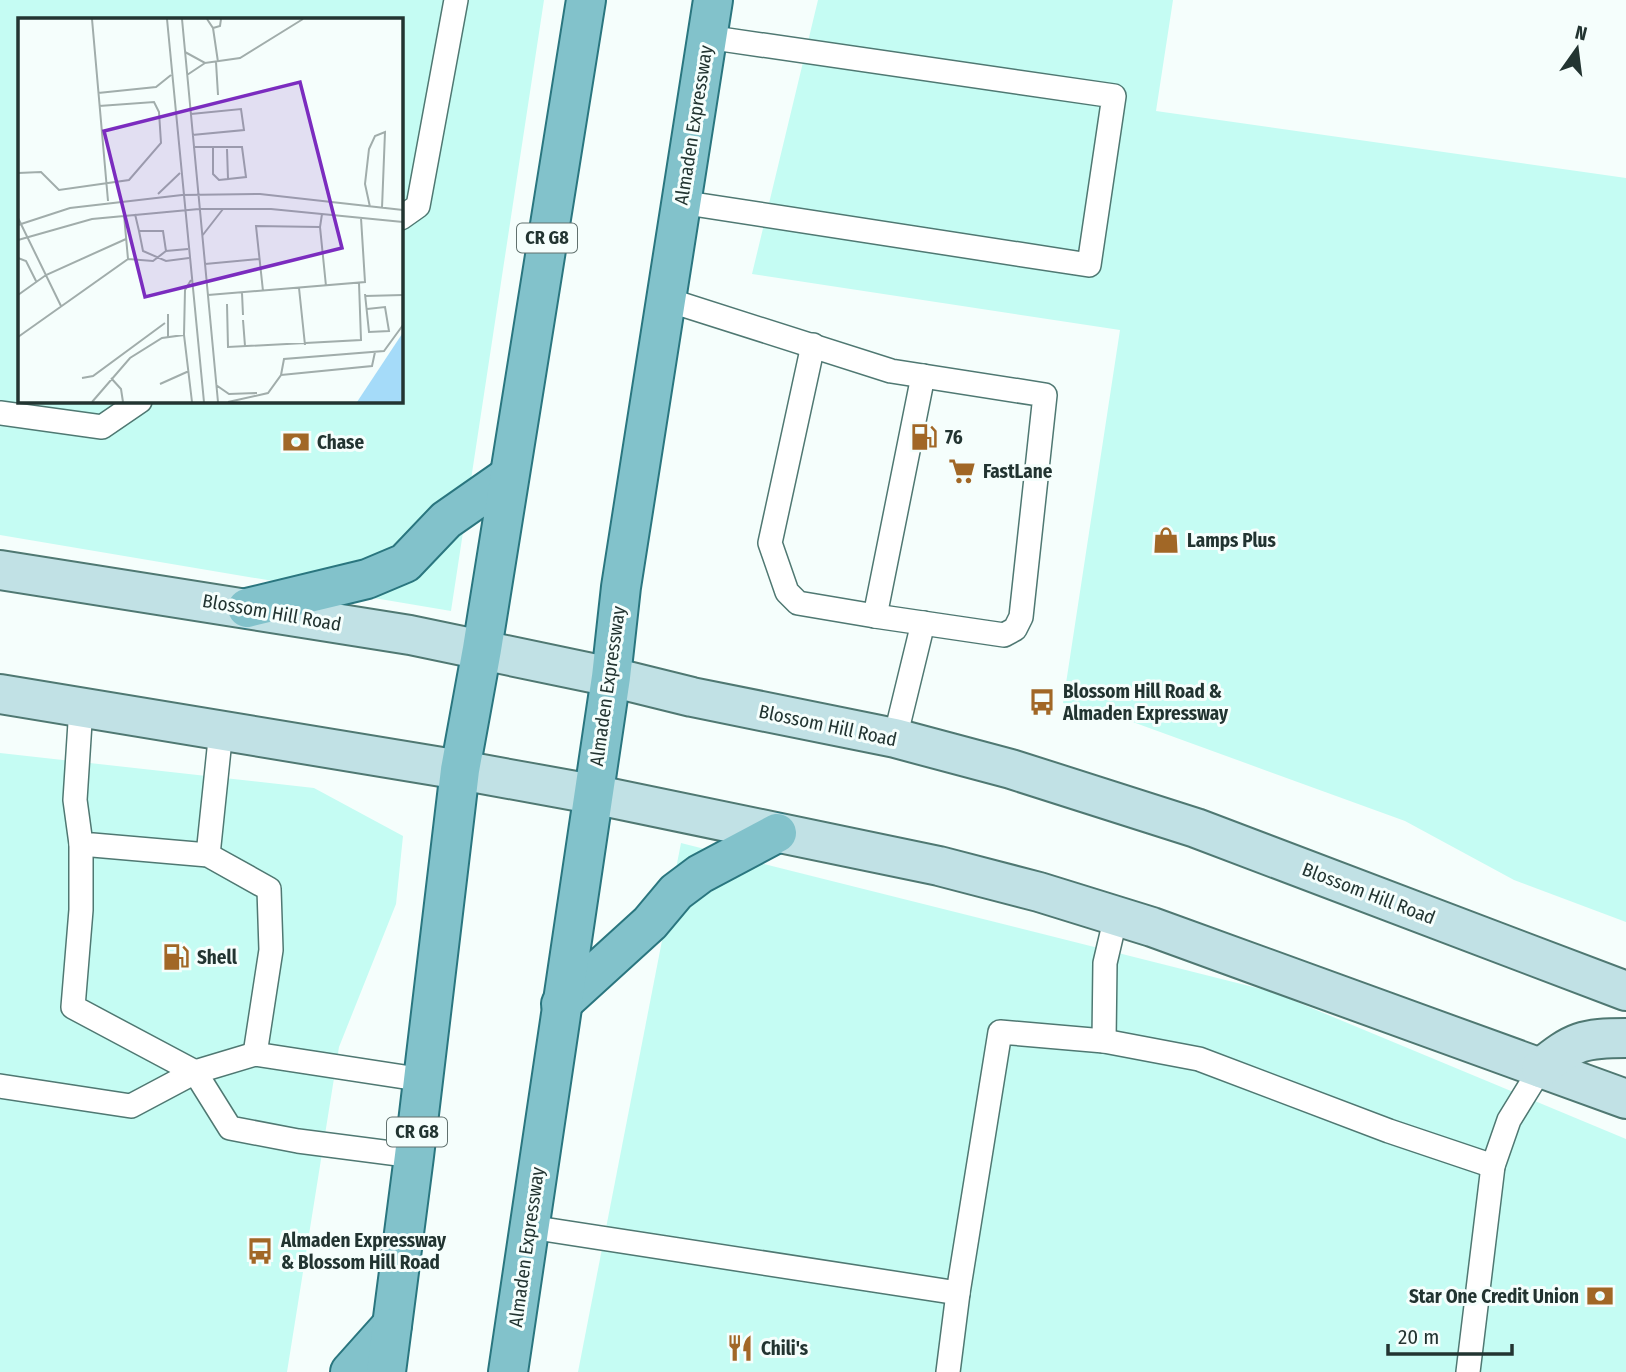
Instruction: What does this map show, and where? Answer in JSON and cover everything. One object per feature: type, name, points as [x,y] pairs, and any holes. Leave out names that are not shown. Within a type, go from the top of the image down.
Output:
[{"type":"main road","name":"CR G8","points":[[386,1372],[460,770],[482,649],[586,0]]},
{"type":"main road","name":"Almaden Expressway","points":[[508,1372],[611,677],[621,587],[713,0]]},
{"type":"main road","points":[[247,608],[367,579],[405,562],[446,520],[509,476]]},
{"type":"main road","name":"Blossom Hill Road","points":[[0,570],[247,608],[482,649],[699,698],[895,738],[1011,769],[1196,828],[1626,991]]},
{"type":"main road","points":[[0,694],[592,794],[939,866],[1197,942],[1626,1099]]},
{"type":"main road","points":[[561,1004],[650,922],[676,892],[700,874],[777,833]]},
{"type":"main road","points":[[1541,1068],[1578,1042],[1600,1038],[1626,1038]]},
{"type":"main road","points":[[350,1372],[393,1325]]},
{"type":"lane","points":[[402,217],[418,206],[456,0]]},
{"type":"lane","points":[[680,202],[1089,265],[1114,96],[708,37]]},
{"type":"lane","points":[[665,299],[813,345],[891,370],[1045,395],[1021,617],[1015,629],[1004,635],[875,616],[798,603],[787,592],[770,542],[813,345]]},
{"type":"lane","points":[[875,616],[923,376]]},
{"type":"lane","points":[[0,413],[102,427],[139,402]]},
{"type":"lane","points":[[895,738],[923,623]]},
{"type":"lane","points":[[80,707],[75,800],[81,844],[81,910],[73,1007],[195,1072],[230,1128],[298,1141],[414,1156]]},
{"type":"lane","points":[[208,855],[221,730]]},
{"type":"lane","points":[[81,844],[208,855],[269,889],[271,950],[255,1054]]},
{"type":"lane","points":[[1104,1041],[1105,963],[1116,916]]},
{"type":"lane","points":[[948,1372],[1000,1032],[1104,1041],[1199,1059],[1389,1131],[1493,1166]]},
{"type":"lane","points":[[0,1086],[131,1106],[195,1072],[255,1054],[424,1080]]},
{"type":"lane","points":[[1468,1372],[1493,1166],[1509,1120],[1541,1068]]},
{"type":"lane","points":[[530,1227],[958,1293]]},
{"type":"shaded area","points":[[0,0],[544,0],[451,611],[0,535]]},
{"type":"shaded area","points":[[818,0],[1173,0],[1156,111],[1626,178],[1626,922],[1514,880],[1405,821],[1130,721],[1063,703],[1120,330],[752,274]]},
{"type":"shaded area","points":[[0,753],[314,788],[403,836],[396,904],[339,1047],[287,1372],[0,1372]]},
{"type":"shaded area","points":[[681,843],[1273,992],[1626,1139],[1626,1372],[578,1372]]},
{"type":"place","name":"76","points":[[924,437]]},
{"type":"place","name":"Chase","points":[[296,442]]},
{"type":"place","name":"FastLane","points":[[962,471]]},
{"type":"place","name":"Lamps Plus","points":[[1166,540]]},
{"type":"place","name":"Blossom Hill Road & Almaden Expressway","points":[[1042,702]]},
{"type":"place","name":"Shell","points":[[176,957]]},
{"type":"place","name":"Almaden Expressway & Blossom Hill Road","points":[[260,1251]]},
{"type":"place","name":"Star One Credit Union","points":[[1600,1296]]},
{"type":"place","name":"Chili's","points":[[740,1348]]}]
